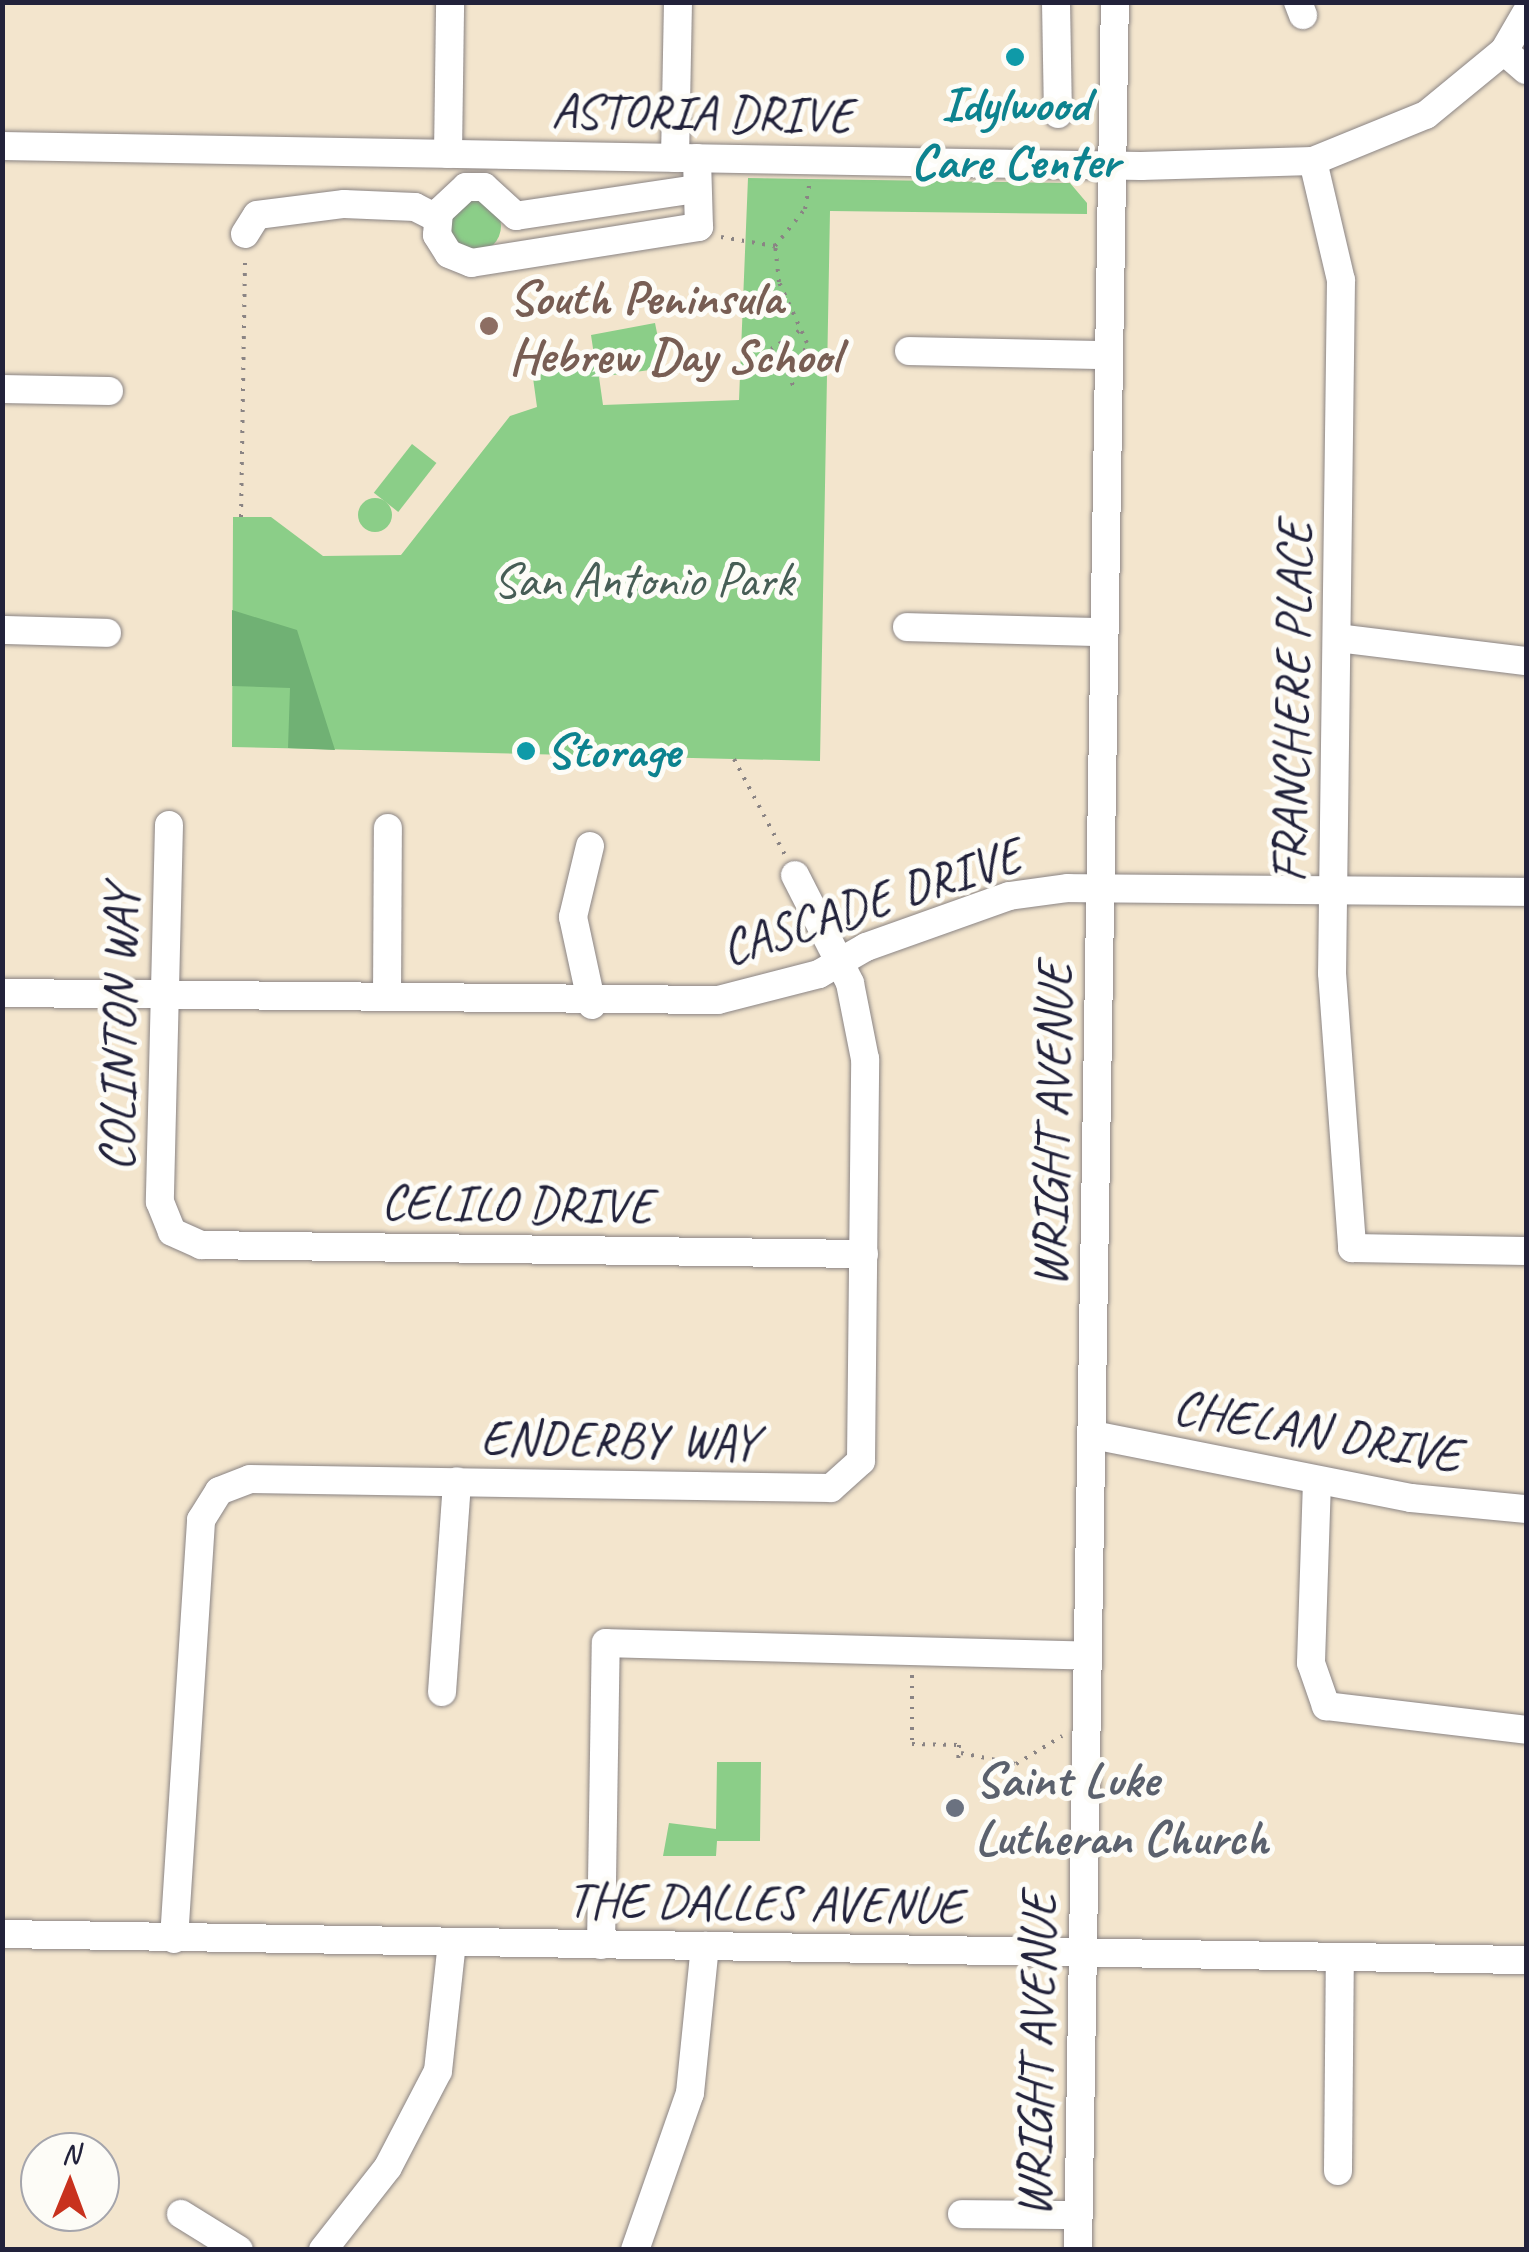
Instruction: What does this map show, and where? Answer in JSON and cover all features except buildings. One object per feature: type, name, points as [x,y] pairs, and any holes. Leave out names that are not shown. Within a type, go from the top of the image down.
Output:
[{"type":"street","points":[[450,2],[454,154],[475,187],[516,216],[696,189]]},
{"type":"street","points":[[437,218],[441,246],[460,260],[546,258],[698,227],[696,189],[686,158],[678,2]]},
{"type":"street","points":[[1056,2],[1058,114]]},
{"type":"street","name":"WRIGHT AVENUE","points":[[1078,2250],[1093,1435],[1100,632],[1115,2]]},
{"type":"street","name":"ASTORIA DRIVE","points":[[2,146],[1114,166],[1313,161],[1426,115],[1504,51],[1526,13]]},
{"type":"street","points":[[1504,51],[1526,70]]},
{"type":"street","points":[[437,218],[475,187],[491,154]]},
{"type":"street","name":"FRANCHERE PLACE","points":[[1313,161],[1341,280],[1334,890],[1352,1248],[1526,1251]]},
{"type":"street","points":[[245,234],[257,214],[344,204],[415,207],[437,218]]},
{"type":"street","points":[[909,351],[1108,355]]},
{"type":"street","points":[[2,389],[109,391]]},
{"type":"street","points":[[907,627],[1100,632]]},
{"type":"street","points":[[2,630],[107,633]]},
{"type":"street","points":[[1338,638],[1526,661]]},
{"type":"street","name":"COLINTON WAY","points":[[169,826],[160,1202],[172,1232]]},
{"type":"street","points":[[387,997],[388,828]]},
{"type":"street","points":[[590,846],[573,916],[592,1005]]},
{"type":"street","name":"ENDERBY WAY","points":[[174,1939],[201,1520],[219,1491],[250,1479],[832,1488],[861,1461],[865,1058],[840,959],[795,874]]},
{"type":"street","name":"CASCADE DRIVE","points":[[2,993],[387,997],[592,1005],[718,1000],[819,974],[840,959],[1010,896],[1099,888],[1526,892]]},
{"type":"street","name":"CELILO DRIVE","points":[[172,1232],[201,1245],[864,1254]]},
{"type":"street","name":"CHELAN DRIVE","points":[[1093,1435],[1316,1481],[1526,1509]]},
{"type":"street","points":[[1316,1481],[1311,1663],[1318,1714],[1526,1730]]},
{"type":"street","points":[[442,1692],[457,1482]]},
{"type":"street","points":[[601,1945],[606,1643],[1088,1656]]},
{"type":"street","name":"THE DALLES AVENUE","points":[[2,1934],[1526,1960]]},
{"type":"street","points":[[322,2250],[388,2167],[438,2072],[452,1942]]},
{"type":"street","points":[[635,2250],[690,2093],[705,1946]]},
{"type":"street","points":[[1338,2170],[1340,1958]]},
{"type":"street","points":[[181,2214],[239,2250]]},
{"type":"street","points":[[962,2214],[1078,2215]]},
{"type":"path","points":[[775,246],[805,209],[811,178]]},
{"type":"path","points":[[241,517],[245,234]]},
{"type":"path","points":[[714,236],[775,246]]},
{"type":"path","points":[[775,246],[806,361],[788,373],[784,388],[795,390]]},
{"type":"path","points":[[788,373],[772,363],[770,349],[799,331]]},
{"type":"path","points":[[734,759],[795,874]]},
{"type":"path","points":[[913,1650],[912,1744],[960,1745],[958,1762]]},
{"type":"path","points":[[959,1753],[1016,1764],[1057,1737],[1087,1734]]},
{"type":"green space","name":"San Antonio Park","points":[[748,178],[1070,183],[1087,203],[1087,214],[830,211],[820,761],[232,747],[233,517],[271,517],[323,556],[401,555],[510,416],[537,407],[530,356],[594,355],[591,335],[655,323],[664,368],[599,377],[603,405],[739,400]]},
{"type":"green space","points":[[474,199],[493,207],[501,226],[493,245],[474,253],[455,245],[447,226],[455,207]]},
{"type":"green space","points":[[412,444],[436,463],[398,512],[374,493]]},
{"type":"green space","points":[[375,498],[387,503],[392,515],[387,527],[375,532],[363,527],[358,515],[363,503]]},
{"type":"green space","points":[[232,610],[297,630],[335,750],[288,748],[290,688],[232,686]]},
{"type":"green space","points":[[717,1762],[761,1762],[760,1841],[717,1841],[716,1856],[663,1856],[669,1823],[716,1829]]},
{"type":"place","name":"Idylwood Care Center","points":[[1015,57]]},
{"type":"place","name":"South Peninsula Hebrew Day School","points":[[489,326]]},
{"type":"place","name":"Storage","points":[[526,751]]},
{"type":"place","name":"Saint Luke Lutheran Church","points":[[955,1808]]}]
